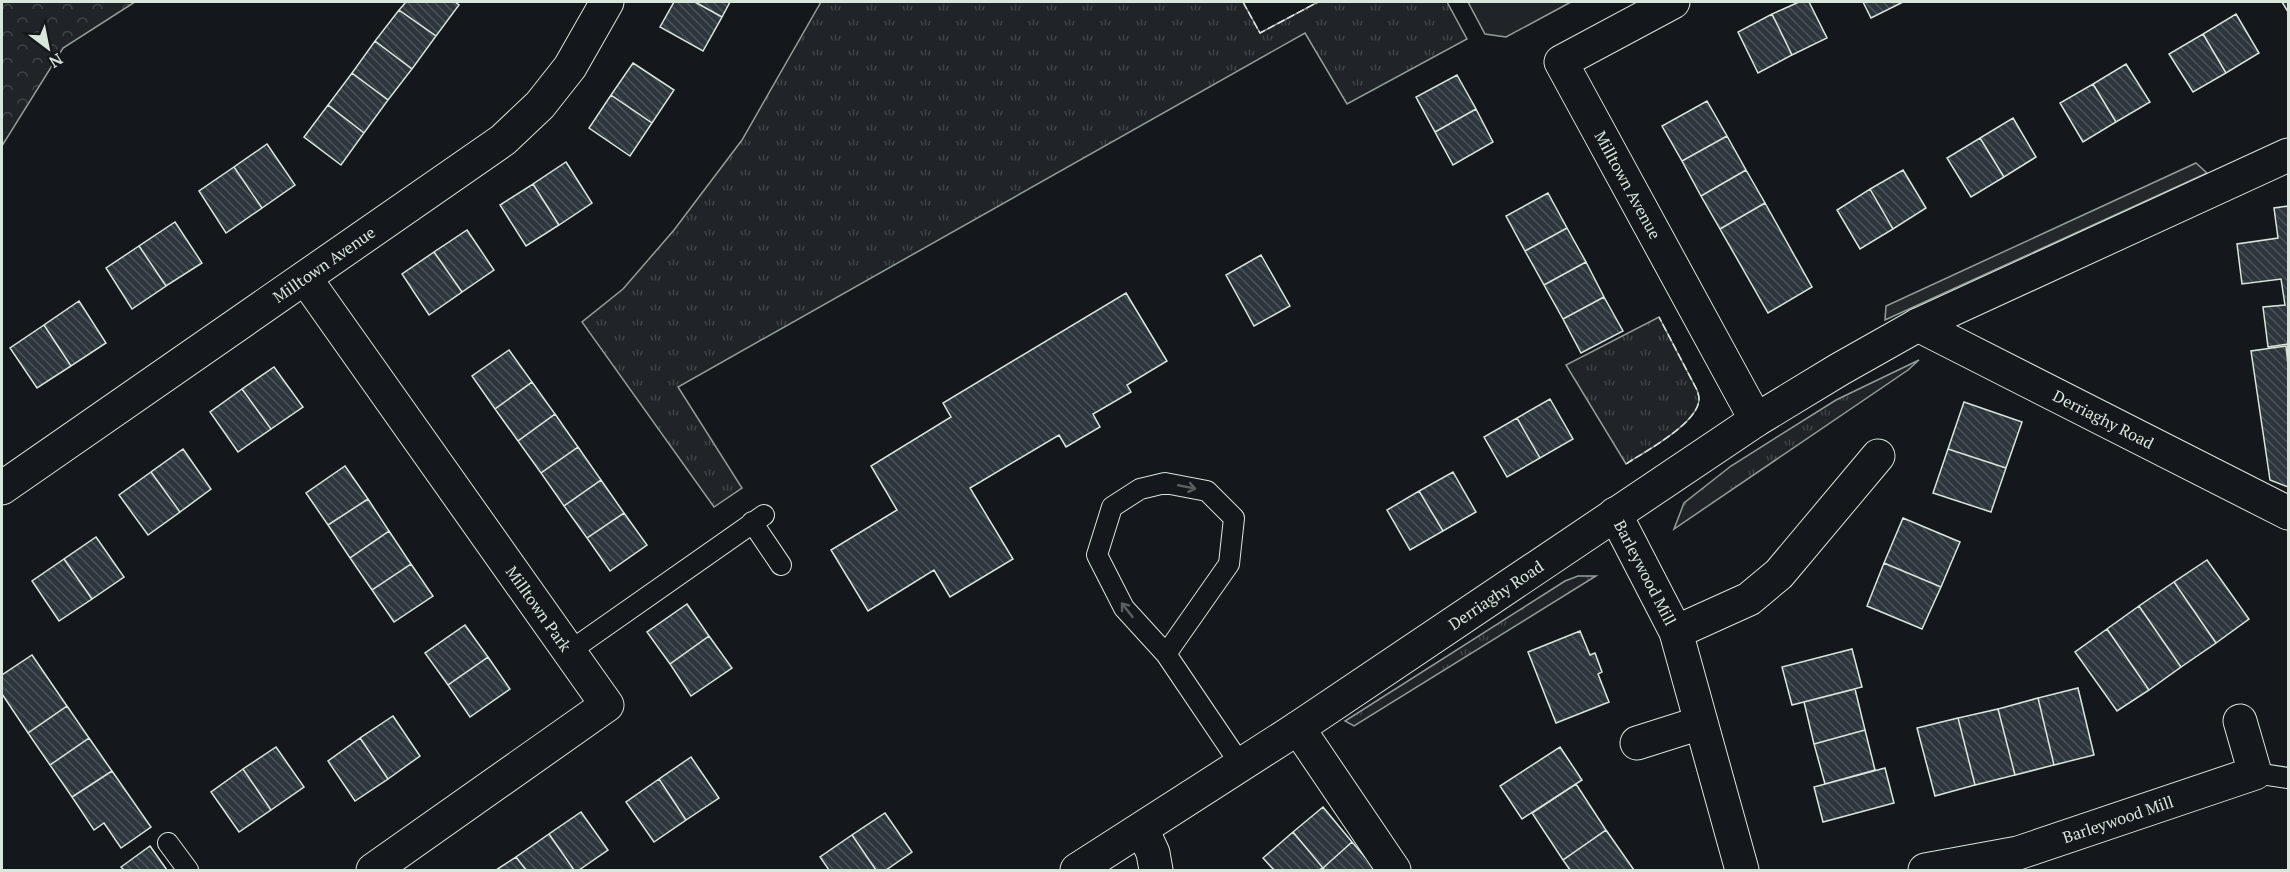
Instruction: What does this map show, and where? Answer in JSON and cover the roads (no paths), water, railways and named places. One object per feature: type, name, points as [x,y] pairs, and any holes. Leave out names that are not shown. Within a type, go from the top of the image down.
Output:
[{"type":"street","name":"Milltown Avenue","points":[[2,488],[503,141],[540,105],[570,67],[607,2]]},
{"type":"street","name":"Milltown Avenue","points":[[1673,2],[1561,62],[1756,420]]},
{"type":"street","name":"Derriaghy Road","points":[[1077,870],[1298,728],[1756,420],[1840,369],[1918,325],[2289,155]]},
{"type":"street","name":"Milltown Park","points":[[305,278],[607,705],[373,870]]},
{"type":"street","name":"Derriaghy Road","points":[[1918,325],[2289,513]]},
{"type":"street","name":"Barleywood Mill","points":[[1676,632],[1749,599],[1779,574],[1878,456]]},
{"type":"street","name":"Barleywood Mill","points":[[1615,513],[1676,632],[1743,870]]},
{"type":"street","points":[[2240,721],[2255,773]]},
{"type":"street","points":[[1637,743],[1700,723]]},
{"type":"street","points":[[1298,728],[1394,870]]},
{"type":"street","name":"Barleywood Mill","points":[[1925,870],[2018,853],[2255,773]]},
{"type":"street","points":[[1142,829],[1153,853],[1156,870]]},
{"type":"lane","points":[[1166,654],[1229,564],[1234,518],[1207,491],[1165,483],[1140,489],[1112,507],[1097,555],[1124,608],[1166,654],[1241,765]]},
{"type":"lane","points":[[570,651],[758,519],[781,565]]},
{"type":"lane","points":[[2255,773],[2289,777]]},
{"type":"lane","points":[[168,843],[188,870]]}]
